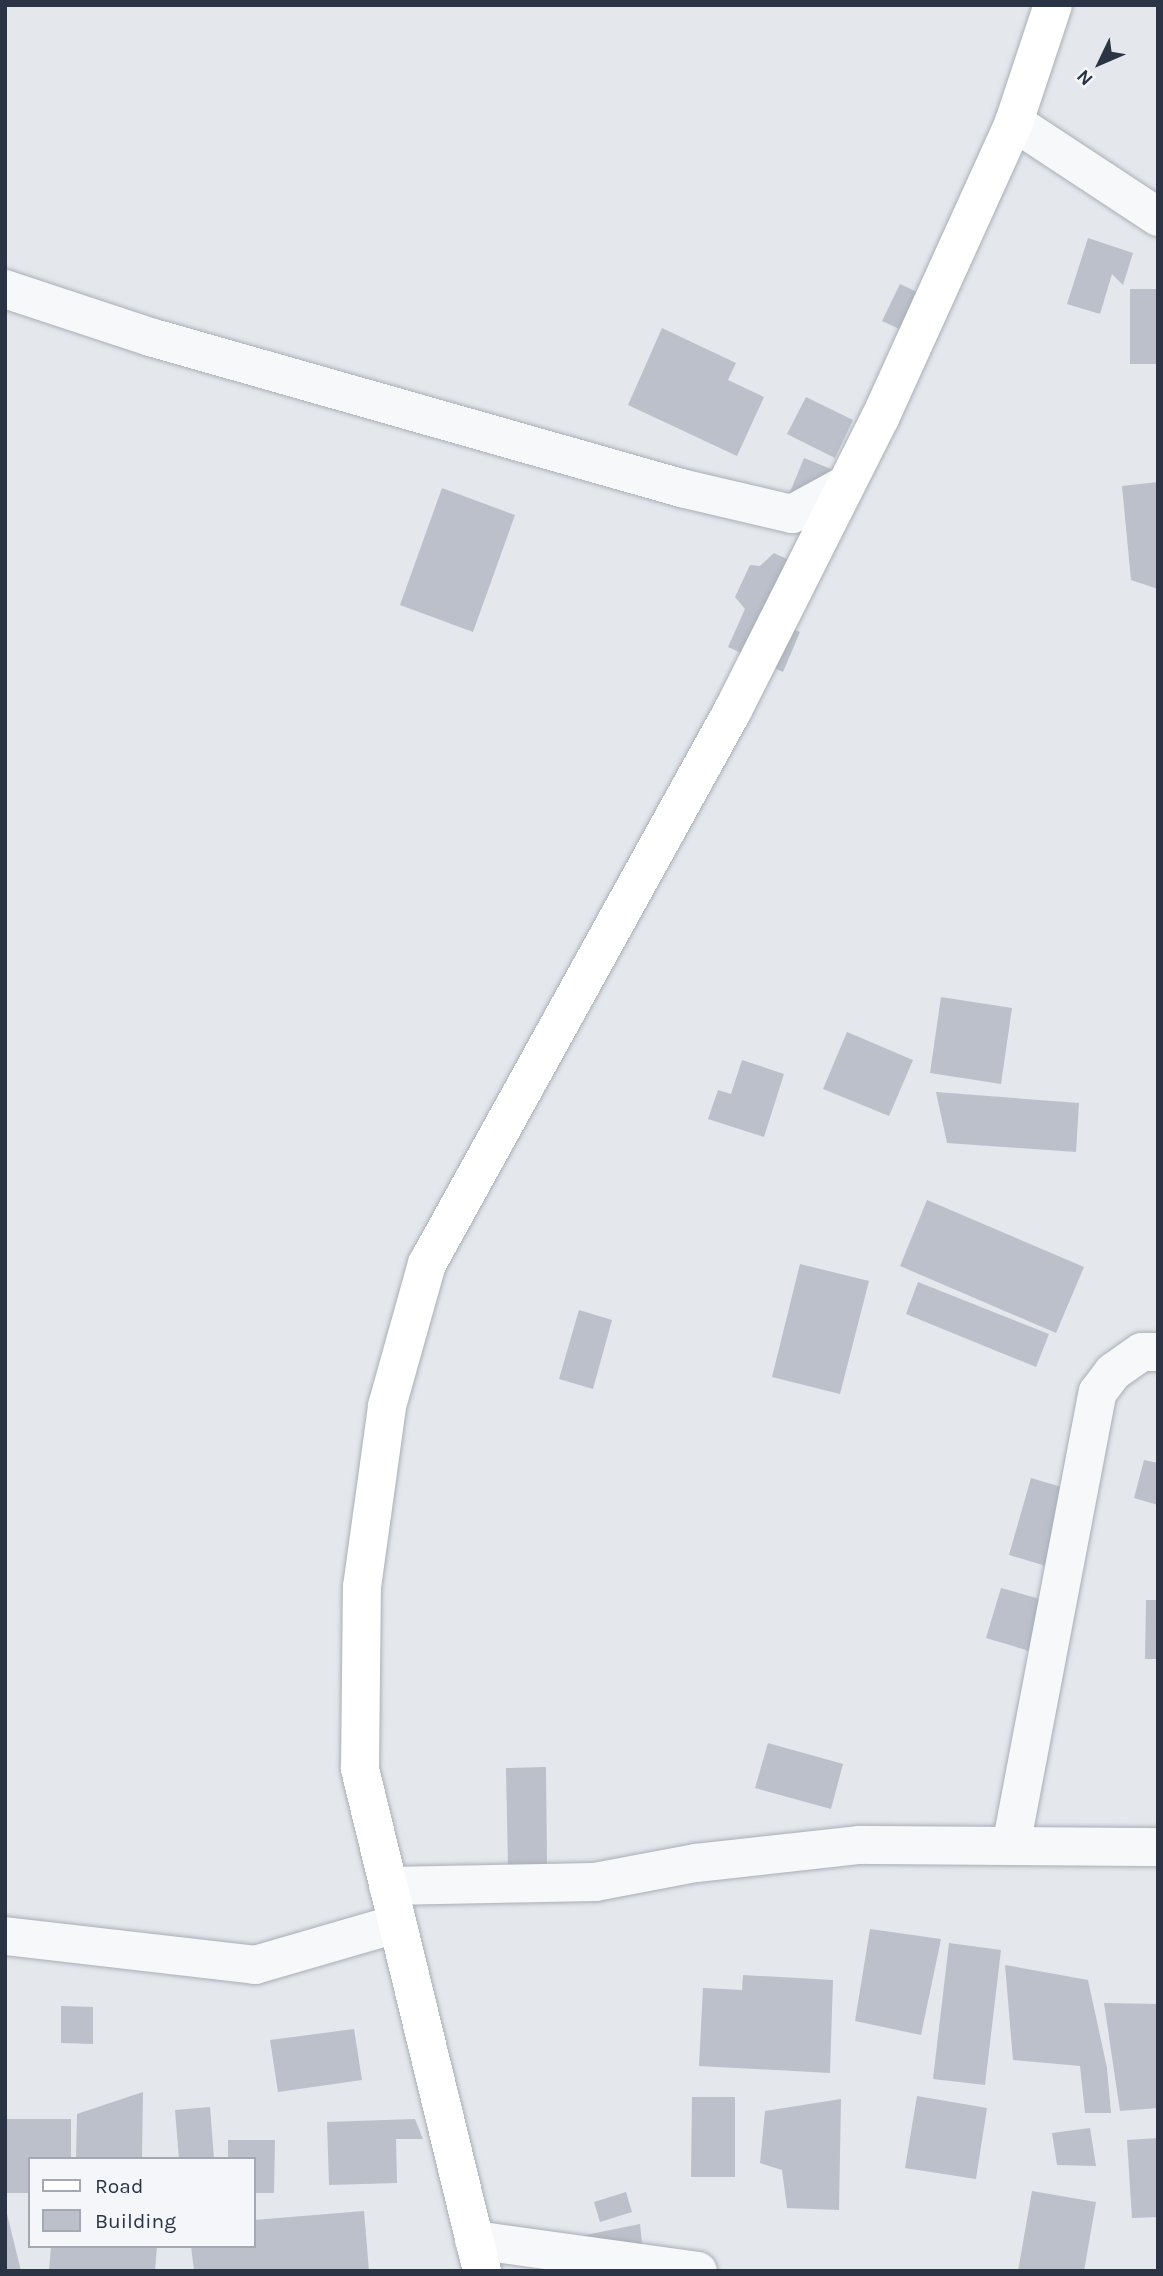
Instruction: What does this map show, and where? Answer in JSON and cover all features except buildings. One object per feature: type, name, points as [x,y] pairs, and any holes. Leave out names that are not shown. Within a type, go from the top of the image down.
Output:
[{"type":"main road","points":[[478,2255],[360,1769],[362,1587],[387,1406],[427,1265],[733,710],[880,418],[1014,122],[1053,5]]},
{"type":"street","points":[[1014,122],[1158,217]]},
{"type":"street","points":[[5,289],[150,337],[681,488],[792,514],[845,485]]},
{"type":"street","points":[[1011,1846],[1098,1392],[1113,1372],[1142,1352],[1158,1352]]},
{"type":"street","points":[[388,1886],[595,1882],[696,1863],[860,1845],[1158,1847]]},
{"type":"street","points":[[5,1936],[255,1965],[396,1924]]},
{"type":"street","points":[[478,2255],[698,2271]]}]
